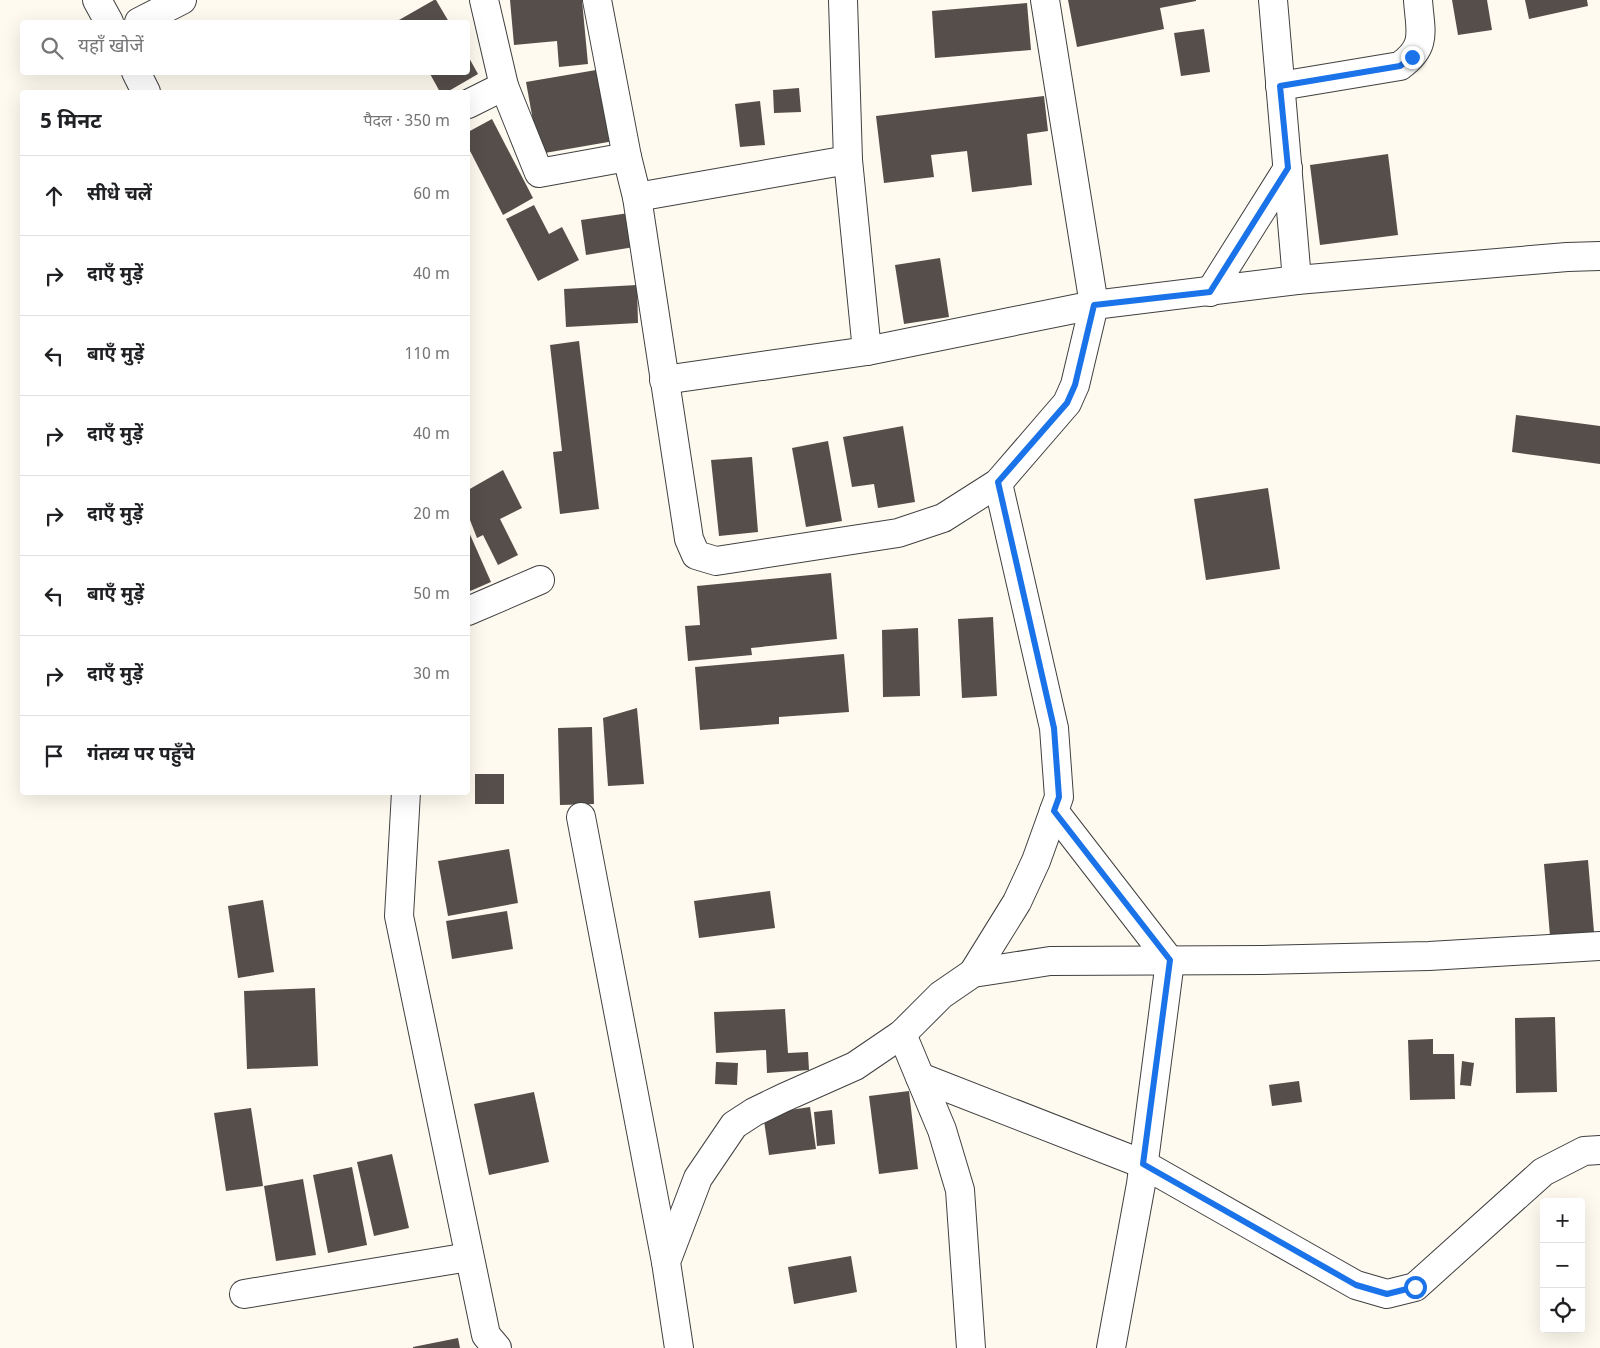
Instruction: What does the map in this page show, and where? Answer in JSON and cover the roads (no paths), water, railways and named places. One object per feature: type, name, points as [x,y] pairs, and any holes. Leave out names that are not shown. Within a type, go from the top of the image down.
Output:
[{"type":"street","points":[[97,0],[109,20]]},
{"type":"street","points":[[143,20],[182,0]]},
{"type":"street","points":[[484,0],[504,86],[539,174],[627,157]]},
{"type":"street","points":[[597,0],[636,197],[689,539],[696,555],[716,561],[898,533],[943,518],[998,482],[1067,403],[1075,385],[1094,305],[1045,0]]},
{"type":"street","points":[[843,0],[848,160],[867,351]]},
{"type":"street","points":[[1273,0],[1297,280]]},
{"type":"street","points":[[1280,86],[1400,66],[1412,57],[1421,41],[1418,0]]},
{"type":"street","points":[[138,75],[145,90]]},
{"type":"street","points":[[470,103],[504,86]]},
{"type":"street","points":[[636,197],[848,160]]},
{"type":"street","points":[[1210,292],[1288,168]]},
{"type":"street","points":[[664,380],[867,351],[1094,305],[1297,280],[1567,257],[1600,256]]},
{"type":"street","points":[[666,1262],[698,1178],[734,1125],[754,1112],[855,1066],[902,1034],[941,995],[973,973],[1017,902],[1036,861],[1059,797],[1054,728],[998,482]]},
{"type":"street","points":[[470,610],[540,580]]},
{"type":"street","points":[[406,795],[399,916],[486,1335],[497,1348]]},
{"type":"street","points":[[1054,811],[1170,960],[1143,1164],[1110,1348]]},
{"type":"street","points":[[581,817],[666,1262],[679,1348]]},
{"type":"street","points":[[973,973],[1050,961],[1429,956],[1600,946]]},
{"type":"street","points":[[902,1034],[942,1130],[960,1190],[971,1348]]},
{"type":"street","points":[[920,1077],[1143,1164],[1356,1285],[1387,1294],[1415,1287],[1543,1172],[1584,1152],[1600,1150]]},
{"type":"street","points":[[244,1294],[469,1257]]}]
